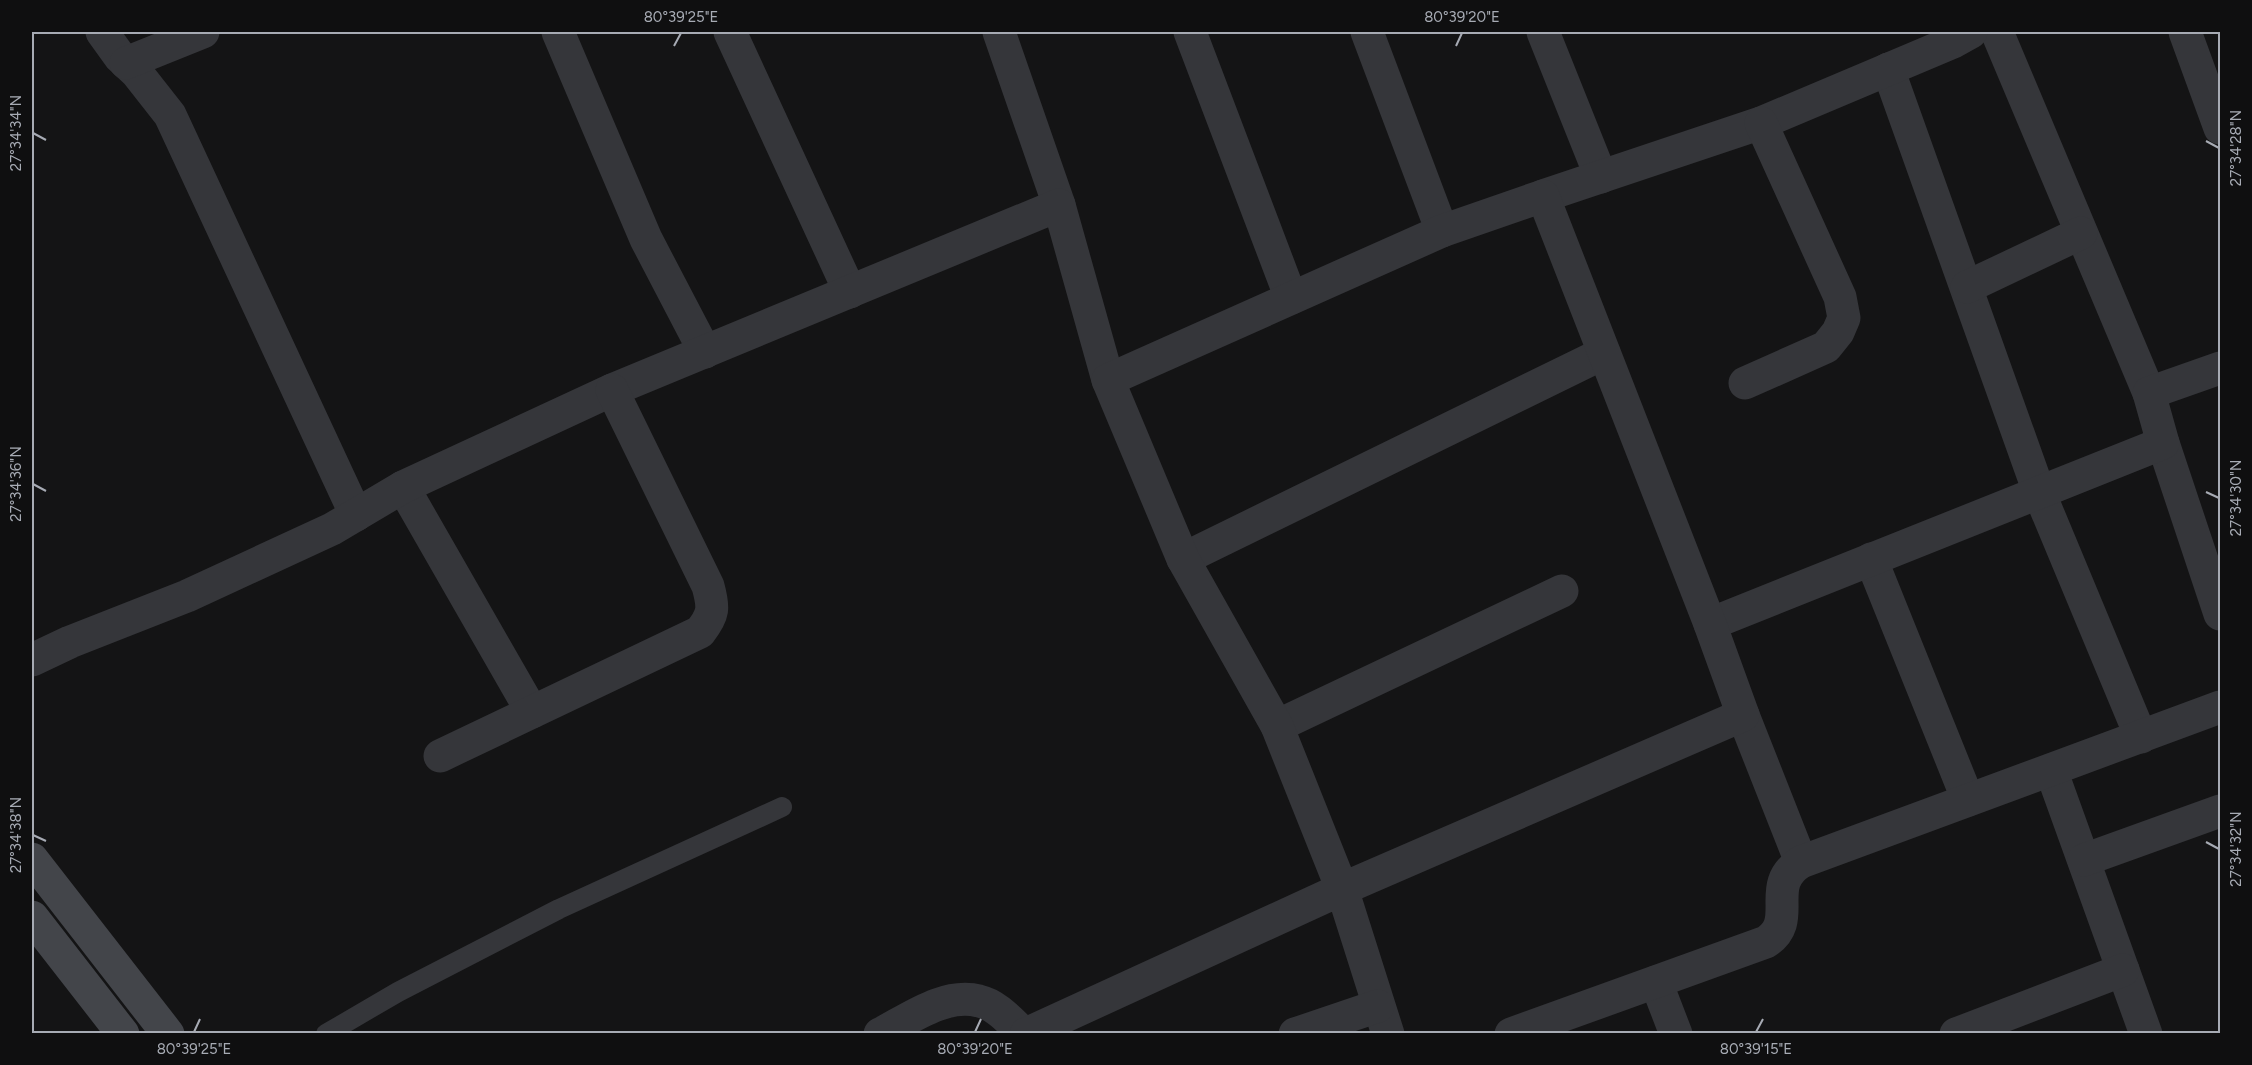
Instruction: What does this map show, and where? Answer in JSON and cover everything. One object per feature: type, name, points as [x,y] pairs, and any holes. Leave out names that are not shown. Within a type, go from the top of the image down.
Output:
[{"type":"street","points":[[102,32],[170,115],[356,515]]},
{"type":"street","points":[[126,63],[202,32]]},
{"type":"street","points":[[558,32],[646,238],[705,352]]},
{"type":"street","points":[[730,32],[850,292]]},
{"type":"street","points":[[999,32],[1059,205],[1108,380],[1183,560],[1277,726],[1342,889],[1383,1020],[1295,1034]]},
{"type":"street","points":[[1190,32],[1291,298]]},
{"type":"street","points":[[1367,32],[1442,231]]},
{"type":"street","points":[[1543,32],[1601,177]]},
{"type":"street","points":[[1108,380],[1442,231],[1761,123],[1953,42],[1971,32]]},
{"type":"street","points":[[1997,32],[2149,393],[2163,442],[2219,603]]},
{"type":"street","points":[[2185,32],[2220,128]]},
{"type":"street","points":[[1888,69],[2039,492],[2141,737]]},
{"type":"street","points":[[1745,383],[1826,347],[1838,332],[1844,318],[1840,297],[1761,123]]},
{"type":"street","points":[[1543,196],[1801,862]]},
{"type":"street","points":[[32,660],[70,642],[187,596],[332,530],[403,488],[612,390],[1059,205]]},
{"type":"street","points":[[1967,287],[2081,233]]},
{"type":"street","points":[[1183,560],[1604,353]]},
{"type":"street","points":[[2149,393],[2220,368]]},
{"type":"street","points":[[440,756],[700,632],[710,619],[713,604],[708,586],[612,390]]},
{"type":"street","points":[[1710,624],[2163,442]]},
{"type":"street","points":[[403,488],[532,712]]},
{"type":"street","points":[[1870,559],[1968,800]]},
{"type":"street","points":[[1277,726],[1562,591]]},
{"type":"street","points":[[1511,1034],[1766,942],[1775,936],[1779,927],[1783,911],[1781,894],[1784,882],[1790,869],[1801,862],[2220,707]]},
{"type":"street","points":[[880,1034],[941,1003],[961,1000],[980,1001],[999,1010],[1025,1034],[1342,889],[1743,715]]},
{"type":"street","points":[[2051,770],[2146,1034]]},
{"type":"street","points":[[2084,860],[2220,811]]},
{"type":"street","points":[[32,859],[168,1034]]},
{"type":"street","points":[[32,917],[123,1034]]},
{"type":"street","points":[[1956,1033],[2123,970]]},
{"type":"street","points":[[1656,982],[1676,1034]]},
{"type":"lane","points":[[326,1034],[398,992],[559,909],[782,807]]}]
